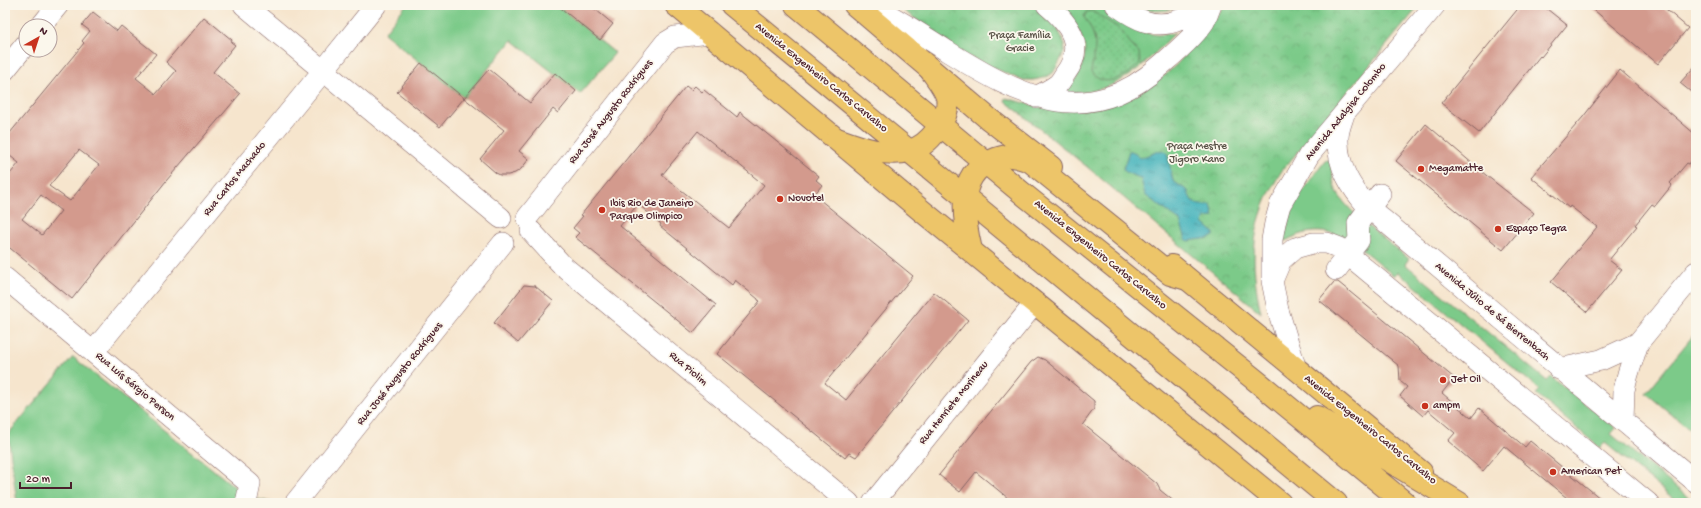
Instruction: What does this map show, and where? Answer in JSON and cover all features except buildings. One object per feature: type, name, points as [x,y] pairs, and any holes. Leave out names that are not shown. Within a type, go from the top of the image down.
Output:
[{"type":"main road","points":[[676,5],[837,140],[1280,503]]},
{"type":"main road","name":"Avenida Engenheiro Carlos Carvalho","points":[[732,5],[1336,503]]},
{"type":"main road","name":"Avenida Engenheiro Carlos Carvalho","points":[[796,5],[986,163],[1405,503]]},
{"type":"main road","name":"Avenida Engenheiro Carlos Carvalho","points":[[855,5],[930,69],[1457,501]]},
{"type":"main road","points":[[837,140],[863,148],[880,151],[909,151],[922,145],[932,136],[940,125],[947,106],[944,90],[930,69]]},
{"type":"main road","points":[[972,250],[967,231],[965,196],[972,177],[980,167],[986,163],[1004,156],[1015,156],[1030,161],[1170,274],[1187,279]]},
{"type":"main road","points":[[1254,379],[1457,501]]},
{"type":"street","points":[[47,18],[58,5]]},
{"type":"street","points":[[244,5],[501,218]]},
{"type":"street","name":"Rua Carlos Machado","points":[[93,352],[324,71],[376,5]]},
{"type":"street","points":[[872,5],[978,70],[1014,88],[1036,97],[1057,101],[1079,102],[1103,99],[1127,90],[1152,73],[1179,49],[1204,21],[1211,5]]},
{"type":"street","points":[[1036,97],[1058,84],[1071,66],[1075,56],[1072,34],[1062,18],[1047,5]]},
{"type":"street","points":[[1116,5],[1144,22],[1153,23],[1179,20],[1206,5]]},
{"type":"street","name":"Avenida Adalgisa Colombo","points":[[1296,369],[1278,310],[1272,281],[1272,240],[1280,205],[1309,155],[1435,5]]},
{"type":"street","name":"Rua José Augusto Rodrigues","points":[[529,224],[665,43],[675,37],[710,33]]},
{"type":"street","points":[[5,70],[18,54]]},
{"type":"street","name":"Avenida Júlio de Sá Bierrenbach","points":[[1344,114],[1338,137],[1344,174],[1356,194],[1374,201],[1559,369],[1696,482]]},
{"type":"street","points":[[1342,262],[1359,240],[1358,223],[1374,201]]},
{"type":"street","points":[[514,212],[521,214],[529,224],[530,237],[526,243],[519,246],[513,247],[503,244],[496,230],[501,218],[514,212]]},
{"type":"street","name":"Rua Piolim","points":[[529,224],[563,266],[849,503]]},
{"type":"street","points":[[1272,281],[1281,260],[1295,248],[1313,243],[1328,243],[1340,248],[1342,262],[1648,503]]},
{"type":"street","name":"Rua José Augusto Rodrigues","points":[[295,503],[503,244]]},
{"type":"street","points":[[1623,421],[1624,390],[1638,343],[1696,272]]},
{"type":"street","name":"Rua Luís Sérgio Person","points":[[5,278],[250,484],[246,503]]},
{"type":"street","name":"Rua Henriete Morineau","points":[[873,503],[1036,303]]},
{"type":"street","points":[[1559,369],[1601,360],[1638,343]]},
{"type":"green space","points":[[406,5],[557,5],[615,53],[580,94],[512,40],[464,98],[384,33]]},
{"type":"green space","name":"Praça Família Gracie","points":[[896,5],[1033,5],[1055,23],[1065,44],[1064,52],[1053,73],[1044,78],[1021,80],[965,55]]},
{"type":"green space","points":[[1062,5],[1102,5],[1133,29],[1158,35],[1175,33],[1139,68],[1119,81],[1092,91],[1062,93],[1072,84],[1080,72],[1085,51],[1081,35]]},
{"type":"green space","points":[[1185,5],[1160,11],[1147,10],[1136,6]]},
{"type":"green space","name":"Praça Mestre Jigoro Kano","points":[[1226,5],[1420,5],[1281,172],[1271,190],[1258,224],[1255,240],[1255,275],[1261,313],[1086,166],[1005,101],[1006,98],[1044,108],[1139,93],[1164,76],[1178,63]]},
{"type":"green space","points":[[1092,11],[1120,29],[1134,48],[1139,52],[1140,63],[1123,76],[1116,79],[1109,81],[1103,80],[1097,78],[1091,72],[1095,44],[1092,32],[1084,17],[1086,12]]},
{"type":"green space","points":[[1329,159],[1332,167],[1335,188],[1342,200],[1360,218],[1409,259],[1405,264],[1547,381],[1551,377],[1616,428],[1611,434],[1695,503],[1679,503],[1605,443],[1600,448],[1536,394],[1540,390],[1398,272],[1394,276],[1355,245],[1329,233],[1315,232],[1299,235],[1282,243],[1292,210],[1299,195],[1325,161]]},
{"type":"green space","points":[[1696,332],[1696,435],[1646,393]]},
{"type":"green space","points":[[73,357],[241,492],[253,498],[274,503],[17,503],[8,434]]},
{"type":"water","points":[[1162,150],[1167,153],[1173,181],[1188,191],[1191,199],[1196,204],[1211,204],[1214,217],[1205,218],[1203,223],[1214,233],[1214,236],[1210,238],[1188,241],[1180,221],[1145,195],[1141,179],[1127,173],[1123,169],[1129,151],[1132,151],[1140,158]]},
{"type":"place","name":"Megamatte","points":[[1421,169]]},
{"type":"place","name":"Novotel","points":[[780,199]]},
{"type":"place","name":"Ibis Rio de Janeiro Parque Olimpico","points":[[602,210]]},
{"type":"place","name":"Espaço Tegra","points":[[1498,229]]},
{"type":"place","name":"Jet Oil","points":[[1443,380]]},
{"type":"place","name":"ampm","points":[[1425,406]]},
{"type":"place","name":"American Pet","points":[[1553,472]]}]
